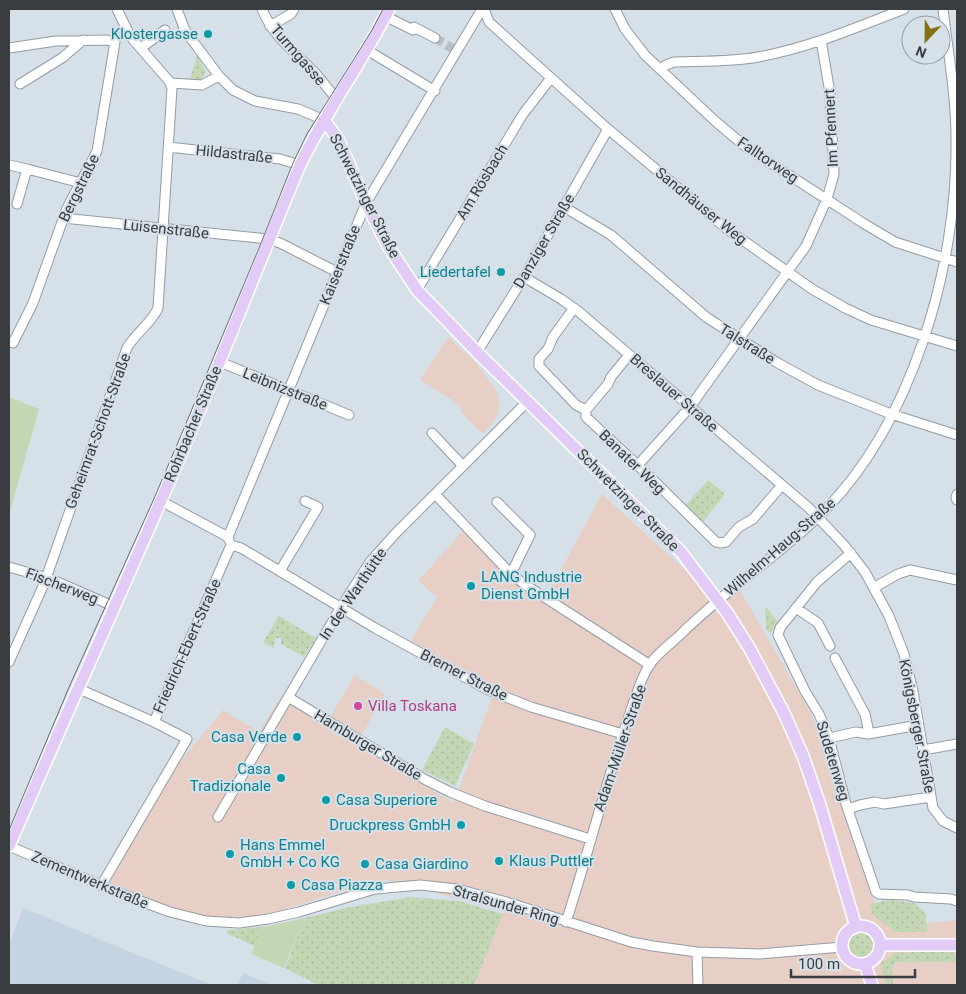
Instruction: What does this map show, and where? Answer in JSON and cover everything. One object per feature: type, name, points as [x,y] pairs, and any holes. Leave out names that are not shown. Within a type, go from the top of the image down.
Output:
[{"type":"main road","name":"Rohrbacher Straße","points":[[9,846],[161,501],[300,165],[324,120],[368,50],[387,13]]},
{"type":"main road","name":"Schwetzinger Straße","points":[[324,120],[338,139],[366,203],[388,246],[417,290],[477,352],[681,552],[718,600],[750,649],[795,738],[819,802],[856,927]]},
{"type":"main road","points":[[856,927],[871,929],[880,945],[877,956],[865,964],[857,964],[850,961],[845,956],[842,947],[845,935],[856,927]]},
{"type":"main road","points":[[880,945],[957,945]]},
{"type":"main road","points":[[865,964],[872,985]]},
{"type":"street","points":[[117,9],[130,36],[170,82],[202,85],[219,76]]},
{"type":"street","points":[[177,9],[184,28],[219,76],[233,90],[247,98],[267,104],[298,109],[324,120]]},
{"type":"street","name":"Turmgasse","points":[[262,9],[270,26],[279,38],[317,75],[337,99]]},
{"type":"street","name":"Kaiserstraße","points":[[229,541],[366,203],[435,90],[456,50],[483,9]]},
{"type":"street","name":"Sandhäuser Weg","points":[[483,9],[489,22],[551,78],[608,129],[727,229],[812,289],[845,308],[871,320],[924,338],[957,346]]},
{"type":"street","name":"Falltorweg","points":[[615,9],[634,42],[730,134],[863,224],[895,242],[957,262]]},
{"type":"street","points":[[660,68],[674,62],[760,57],[821,40],[904,9]]},
{"type":"street","name":"Wilhelm-Haug-Straße","points":[[718,600],[818,517],[847,486],[866,460],[891,414],[905,386],[924,338],[946,259],[953,200],[957,138],[954,85],[943,9]]},
{"type":"street","points":[[270,26],[293,12]]},
{"type":"street","points":[[387,13],[413,30],[414,27],[435,38]]},
{"type":"street","points":[[141,48],[165,30]]},
{"type":"street","points":[[9,48],[56,41],[107,40],[115,42],[130,36]]},
{"type":"street","points":[[20,84],[62,58],[83,40]]},
{"type":"street","name":"Im Pfennert","points":[[638,465],[690,407],[806,246],[834,174],[830,93],[821,40]]},
{"type":"street","name":"Bergstraße","points":[[10,345],[33,303],[63,218],[97,151],[115,42]]},
{"type":"street","points":[[368,50],[435,90]]},
{"type":"street","name":"Am Rösbach","points":[[417,290],[523,114],[551,78]]},
{"type":"street","name":"Geheimrat-Schott-Straße","points":[[9,662],[46,577],[127,348],[131,340],[157,310],[172,92],[170,82]]},
{"type":"street","name":"Danziger Straße","points":[[477,352],[524,277],[608,129]]},
{"type":"street","name":"Hildastraße","points":[[168,147],[280,159],[300,165]]},
{"type":"street","points":[[9,166],[81,183]]},
{"type":"street","points":[[17,204],[27,169]]},
{"type":"street","name":"Talstraße","points":[[564,207],[607,232],[701,314],[776,362],[818,385],[891,414],[957,435]]},
{"type":"street","name":"Luisenstraße","points":[[63,218],[268,239]]},
{"type":"street","points":[[268,239],[337,272]]},
{"type":"street","name":"Breslauer Straße","points":[[524,277],[574,308],[818,517]]},
{"type":"street","name":"Banater Weg","points":[[574,308],[540,359],[538,364],[540,369],[576,405],[586,410],[586,417],[716,542],[726,542],[739,527],[753,518],[782,485]]},
{"type":"street","points":[[586,410],[629,355]]},
{"type":"street","name":"Leibnizstraße","points":[[220,362],[349,415]]},
{"type":"street","name":"In der Warthütte","points":[[218,817],[341,607],[370,562],[394,534],[528,401]]},
{"type":"street","points":[[432,433],[463,466]]},
{"type":"street","points":[[435,494],[511,574],[650,665]]},
{"type":"street","points":[[957,494],[957,500]]},
{"type":"street","name":"Bremer Straße","points":[[161,501],[375,628],[488,690],[531,707],[623,734]]},
{"type":"street","points":[[280,571],[318,507],[305,501]]},
{"type":"street","points":[[497,502],[530,535],[511,574]]},
{"type":"street","name":"Königsberger Straße","points":[[818,517],[851,553],[875,587],[890,616],[904,654],[919,725],[933,808],[939,818],[957,828]]},
{"type":"street","name":"Friedrich-Ebert-Straße","points":[[101,886],[187,739],[154,722],[229,541]]},
{"type":"street","name":"Sudetenweg","points":[[851,553],[820,579],[780,628],[778,636],[801,685],[819,714],[829,738],[835,766],[875,891],[878,894],[957,901]]},
{"type":"street","name":"Fischerweg","points":[[9,567],[46,577],[115,607]]},
{"type":"street","points":[[875,587],[898,574],[910,570],[957,580]]},
{"type":"street","name":"Adam-Müller-Straße","points":[[566,922],[623,734],[635,699],[650,665],[703,612],[718,600]]},
{"type":"street","points":[[796,608],[818,623],[830,646]]},
{"type":"street","points":[[835,658],[865,714],[869,733]]},
{"type":"street","points":[[77,688],[154,722]]},
{"type":"street","name":"Hamburger Straße","points":[[288,697],[426,780],[450,792],[486,806],[590,840]]},
{"type":"street","points":[[829,738],[856,732],[869,733],[919,725]]},
{"type":"street","points":[[923,750],[957,744]]},
{"type":"street","points":[[848,809],[875,802],[884,804],[931,797]]},
{"type":"street","name":"Zementwerkstraße","points":[[9,846],[101,886],[171,913]]},
{"type":"street","name":"Stralsunder Ring","points":[[171,913],[206,921],[239,923],[299,912],[375,889],[420,885],[457,889],[510,903],[631,942],[697,952],[760,954],[842,947]]},
{"type":"street","points":[[697,952],[698,985]]},
{"type":"shaded area","points":[[448,337],[475,362],[495,388],[498,396],[498,413],[495,420],[483,434],[460,411],[462,408],[454,401],[420,380]]},
{"type":"shaded area","points":[[602,494],[718,600],[738,587],[811,713],[877,909],[891,927],[957,920],[957,985],[474,985],[504,911],[387,880],[340,892],[267,915],[240,919],[208,917],[176,909],[107,886],[178,764],[223,710],[259,732],[280,698],[325,726],[355,675],[385,694],[356,745],[454,803],[493,694],[409,644],[437,597],[418,581],[468,525],[516,572],[547,595]]},
{"type":"shaded area","points":[[23,908],[212,985],[9,985],[9,944]]},
{"type":"shaded area","points":[[243,973],[273,985],[237,985]]},
{"type":"green space","points":[[197,55],[206,72],[201,80],[190,79]]},
{"type":"green space","points":[[9,397],[39,409],[9,516]]},
{"type":"green space","points":[[708,480],[725,494],[702,523],[685,506]]},
{"type":"green space","points":[[767,608],[779,623],[770,633],[766,629],[765,609]]},
{"type":"green space","points":[[279,616],[316,638],[304,657],[281,644],[281,638],[275,638],[274,648],[263,642]]},
{"type":"green space","points":[[445,727],[474,744],[455,786],[422,770]]},
{"type":"green space","points":[[410,897],[459,901],[503,914],[474,985],[318,985],[285,968],[305,918],[345,908]]},
{"type":"green space","points":[[890,900],[914,903],[926,914],[927,932],[896,932],[873,915],[870,904]]},
{"type":"green space","points":[[305,918],[284,968],[251,954],[263,927]]},
{"type":"green space","points":[[263,927],[255,946],[226,933],[228,930]]},
{"type":"green space","points":[[861,933],[869,937],[873,945],[869,953],[861,957],[853,953],[849,945],[853,937]]},
{"type":"green space","points":[[950,951],[957,956],[957,962],[896,962],[892,967],[893,985],[886,985],[881,963],[892,956],[893,953]]},
{"type":"tunnel","points":[[435,38],[455,50]]},
{"type":"tram line","points":[[9,830],[70,685],[185,426],[293,163],[307,134],[372,30],[383,9]]},
{"type":"place","name":"Klostergasse","points":[[208,34]]},
{"type":"place","name":"Liedertafel","points":[[501,272]]},
{"type":"place","name":"LANG Industrie Dienst GmbH","points":[[471,586]]},
{"type":"place","name":"Villa Toskana","points":[[358,706]]},
{"type":"place","name":"Casa Verde","points":[[297,737]]},
{"type":"place","name":"Casa Tradizionale","points":[[281,778]]},
{"type":"place","name":"Casa Superiore","points":[[326,800]]},
{"type":"place","name":"Druckpress GmbH","points":[[461,825]]},
{"type":"place","name":"Hans Emmel GmbH + Co KG","points":[[230,854]]},
{"type":"place","name":"Klaus Puttler","points":[[499,861]]},
{"type":"place","name":"Casa Giardino","points":[[365,864]]},
{"type":"place","name":"Casa Piazza","points":[[291,885]]}]
